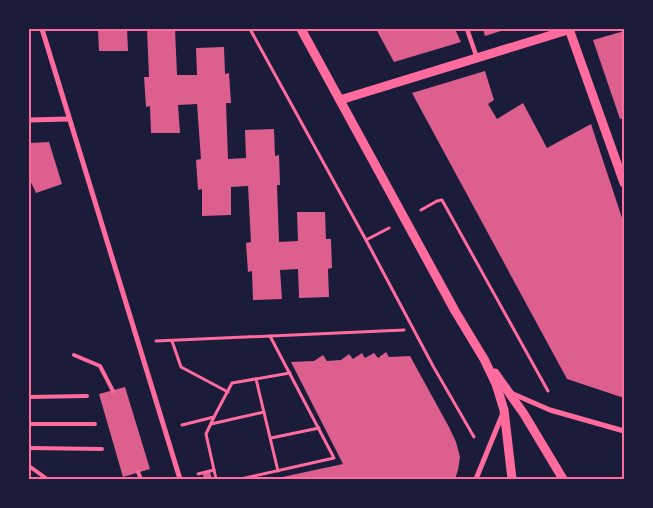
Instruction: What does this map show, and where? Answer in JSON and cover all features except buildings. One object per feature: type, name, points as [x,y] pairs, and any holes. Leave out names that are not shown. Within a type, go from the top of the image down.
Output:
[{"type":"street","points":[[42,29],[180,479]]},
{"type":"street","points":[[301,29],[455,311],[484,359],[496,384],[504,410],[512,479]]},
{"type":"street","points":[[467,29],[477,58]]},
{"type":"street","points":[[340,100],[570,29],[624,183]]},
{"type":"street","points":[[29,120],[69,119]]},
{"type":"street","points":[[484,359],[510,392],[563,479]]},
{"type":"street","points":[[510,392],[550,410],[624,431]]},
{"type":"street","points":[[476,479],[504,410]]},
{"type":"lane","points":[[74,355],[100,366],[113,391]]},
{"type":"lane","points":[[29,397],[87,396]]},
{"type":"lane","points":[[29,424],[95,424]]},
{"type":"lane","points":[[29,448],[102,449]]},
{"type":"lane","points":[[29,466],[47,479]]},
{"type":"lane","points":[[138,472],[141,479]]},
{"type":"path","points":[[250,29],[433,366],[473,435]]},
{"type":"path","points":[[433,203],[442,200],[550,394]]},
{"type":"path","points":[[366,240],[381,232]]},
{"type":"path","points":[[156,342],[404,330]]},
{"type":"path","points":[[241,479],[334,458],[270,336]]},
{"type":"path","points":[[172,341],[180,367],[228,392]]},
{"type":"path","points":[[216,479],[206,434],[232,383],[290,373]]},
{"type":"path","points":[[256,379],[278,471]]},
{"type":"path","points":[[211,424],[264,412]]},
{"type":"path","points":[[182,425],[214,417]]},
{"type":"path","points":[[271,438],[319,428]]},
{"type":"path","points":[[198,474],[214,470]]}]
